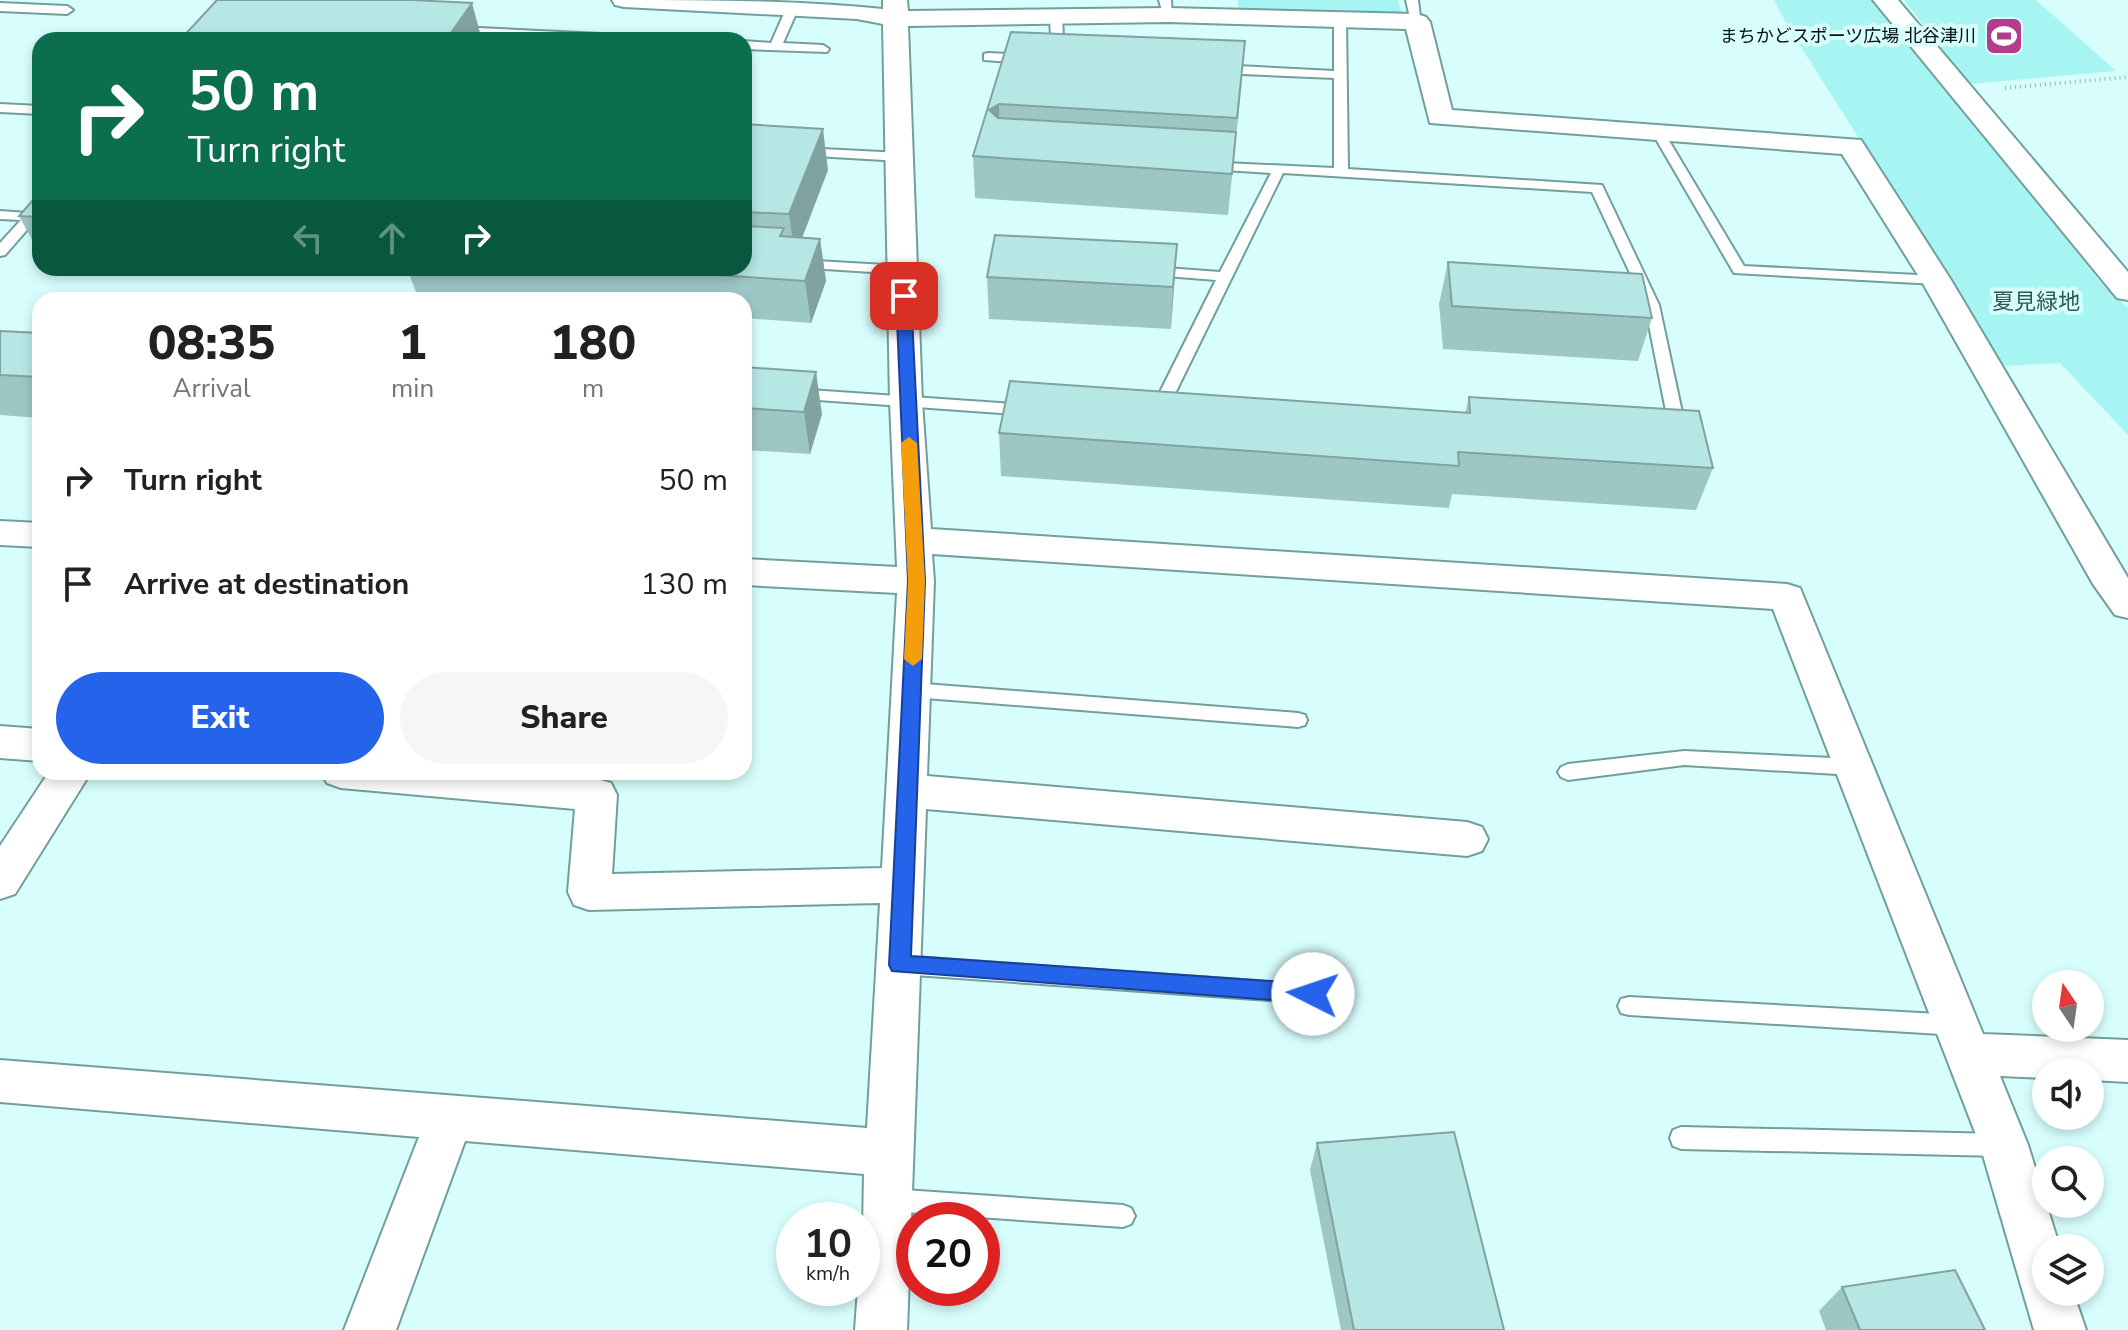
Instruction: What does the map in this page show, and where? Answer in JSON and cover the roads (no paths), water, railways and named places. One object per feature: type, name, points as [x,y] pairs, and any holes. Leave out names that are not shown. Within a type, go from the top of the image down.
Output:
[{"type":"street","points":[[624,0],[857,12],[896,10],[1056,17],[1167,7],[1340,19],[1414,11],[1440,117],[1851,146],[2117,574],[2128,605]]},
{"type":"street","points":[[1885,0],[2128,291]]},
{"type":"street","points":[[881,1330],[916,581],[906,402],[896,10]]},
{"type":"street","points":[[0,533],[32,535]]},
{"type":"street","points":[[915,540],[1787,597],[2004,1145],[2032,1238]]},
{"type":"street","points":[[752,572],[916,581]]},
{"type":"street","points":[[0,742],[32,744]]},
{"type":"street","points":[[0,881],[66,780]]},
{"type":"street","points":[[430,780],[597,795],[589,892],[903,885]]},
{"type":"street","points":[[907,791],[1467,839]]},
{"type":"street","points":[[1962,1039],[2128,1061]]},
{"type":"street","points":[[0,1081],[891,1153]]},
{"type":"street","points":[[370,1330],[450,1118]]},
{"type":"street","points":[[2052,1306],[2060,1330]]},
{"type":"lane","points":[[9,5],[67,10]]},
{"type":"lane","points":[[775,47],[792,9]]},
{"type":"lane","points":[[1056,17],[1058,61]]},
{"type":"lane","points":[[1340,19],[1341,173]]},
{"type":"lane","points":[[442,30],[482,32]]},
{"type":"lane","points":[[752,46],[823,49]]},
{"type":"lane","points":[[988,57],[1073,61]]},
{"type":"lane","points":[[1199,68],[1341,75]]},
{"type":"lane","points":[[0,108],[32,110]]},
{"type":"lane","points":[[1659,134],[1739,270],[1936,280]]},
{"type":"lane","points":[[791,151],[901,157]]},
{"type":"lane","points":[[1186,163],[1597,188],[1645,305],[1680,439],[1664,438]]},
{"type":"lane","points":[[1155,418],[1279,169]]},
{"type":"lane","points":[[0,215],[32,212]]},
{"type":"lane","points":[[0,252],[32,216]]},
{"type":"lane","points":[[776,262],[903,270]]},
{"type":"lane","points":[[1133,270],[1226,277]]},
{"type":"lane","points":[[773,392],[1046,411]]},
{"type":"lane","points":[[912,690],[1298,720]]},
{"type":"lane","points":[[1568,772],[1684,758],[1854,767]]},
{"type":"lane","points":[[900,965],[1313,994]]},
{"type":"lane","points":[[1629,1006],[1962,1039]]},
{"type":"lane","points":[[1681,1138],[2004,1145]]},
{"type":"lane","points":[[889,1200],[1123,1216]]},
{"type":"place","name":"まちかどスポーツ広場 北谷津川","points":[[2004,36]]},
{"type":"park label","name":"夏見緑地","points":[[2036,302]]}]
